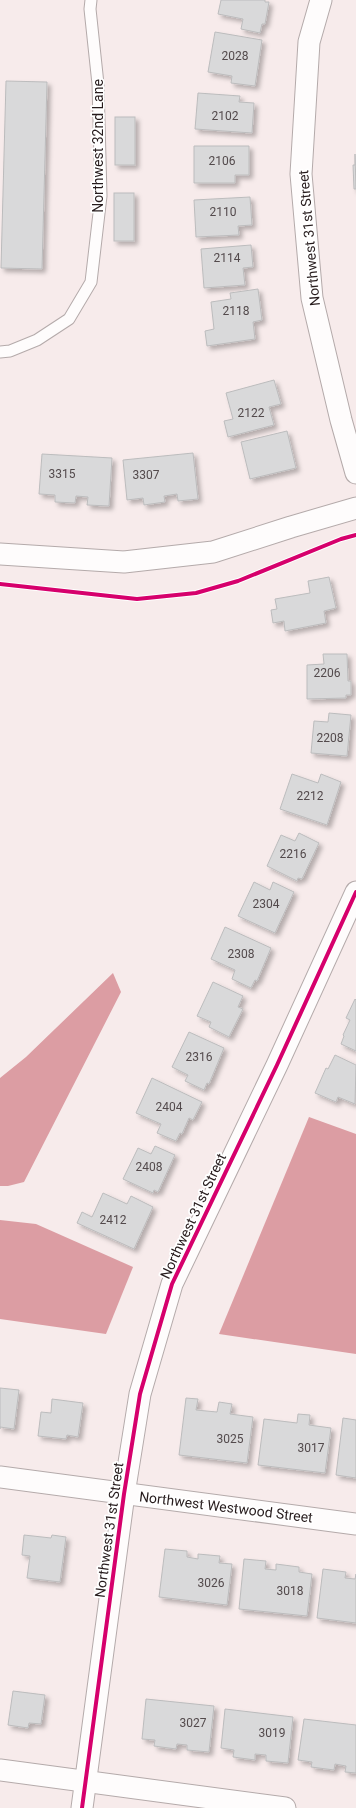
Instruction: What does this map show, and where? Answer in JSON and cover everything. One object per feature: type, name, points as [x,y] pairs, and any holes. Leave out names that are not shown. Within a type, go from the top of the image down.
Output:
[{"type":"street","name":"Northwest 31st Street","points":[[321,0],[309,42],[301,174],[312,298],[341,420],[356,473]]},
{"type":"street","points":[[0,554],[124,562],[213,552],[356,508]]},
{"type":"street","name":"Northwest 31st Street","points":[[82,1808],[124,1494],[140,1394],[172,1284],[277,1065],[356,892]]},
{"type":"street","name":"Northwest Westwood Street","points":[[0,1477],[356,1524]]},
{"type":"street","points":[[0,1770],[285,1808]]},
{"type":"lane","name":"Northwest 32nd Lane","points":[[0,352],[10,351],[37,340],[69,319],[91,282],[100,196],[98,84],[90,9],[91,0]]},
{"type":"shaded area","points":[[113,973],[121,992],[24,1182],[8,1186],[0,1186],[0,1078],[26,1057]]},
{"type":"shaded area","points":[[309,1117],[356,1134],[356,1354],[219,1334]]},
{"type":"shaded area","points":[[0,1220],[36,1224],[133,1267],[106,1334],[0,1319]]},
{"type":"building","points":[[221,0],[265,0],[265,2],[269,2],[265,24],[262,24],[260,33],[241,29],[243,19],[218,14]]},
{"type":"building","points":[[215,32],[262,40],[255,86],[231,83],[232,76],[208,72]]},
{"type":"building","points":[[6,81],[47,82],[42,269],[1,268]]},
{"type":"building","points":[[198,93],[240,96],[239,102],[254,103],[252,133],[195,129]]},
{"type":"building","points":[[115,117],[135,117],[135,165],[115,165]]},
{"type":"building","points":[[194,146],[249,146],[249,175],[235,175],[235,183],[194,183]]},
{"type":"building","points":[[355,154],[356,189],[354,189],[353,165],[355,165]]},
{"type":"building","points":[[114,193],[134,193],[134,241],[114,241]]},
{"type":"building","points":[[250,197],[252,225],[238,226],[239,235],[196,237],[194,200]]},
{"type":"building","points":[[251,245],[253,267],[243,268],[245,285],[204,288],[201,249]]},
{"type":"building","points":[[258,289],[262,320],[253,322],[255,339],[207,346],[205,331],[214,329],[211,302],[231,299],[230,293]]},
{"type":"building","points":[[274,380],[281,404],[269,407],[274,425],[228,437],[224,421],[233,419],[226,393]]},
{"type":"building","points":[[287,431],[296,468],[250,479],[241,442]]},
{"type":"building","points":[[193,453],[198,499],[178,501],[177,494],[164,496],[165,502],[144,505],[143,498],[127,500],[123,460]]},
{"type":"building","points":[[42,454],[112,458],[109,506],[87,505],[88,497],[76,496],[75,503],[55,502],[55,495],[39,494]]},
{"type":"building","points":[[329,577],[336,608],[324,611],[326,623],[285,631],[284,621],[273,623],[271,610],[277,609],[275,599],[310,593],[308,581]]},
{"type":"building","points":[[323,654],[347,654],[348,681],[351,681],[351,695],[346,695],[346,698],[307,699],[307,665],[324,664]]},
{"type":"building","points":[[329,713],[351,715],[347,756],[311,753],[314,721],[328,722]]},
{"type":"building","points":[[292,774],[318,783],[321,774],[341,782],[327,825],[280,809]]},
{"type":"building","points":[[299,833],[319,843],[302,879],[298,878],[297,881],[267,866],[281,835],[295,841]]},
{"type":"building","points":[[254,882],[270,890],[273,882],[294,892],[275,933],[238,916]]},
{"type":"building","points":[[225,927],[271,948],[257,981],[255,980],[251,988],[232,979],[235,970],[211,959]]},
{"type":"building","points":[[213,982],[243,996],[238,1007],[243,1009],[229,1037],[209,1027],[211,1022],[197,1016]]},
{"type":"building","points":[[355,999],[356,1051],[341,1044],[343,1035],[350,1020],[346,1018]]},
{"type":"building","points":[[189,1032],[224,1048],[209,1084],[207,1083],[204,1090],[185,1081],[188,1075],[172,1067]]},
{"type":"building","points":[[335,1055],[356,1065],[355,1104],[338,1097],[336,1102],[315,1093],[326,1068],[328,1069]]},
{"type":"building","points":[[152,1078],[202,1102],[193,1120],[189,1118],[182,1134],[180,1133],[176,1141],[157,1133],[161,1124],[136,1113]]},
{"type":"building","points":[[155,1146],[175,1155],[158,1192],[154,1190],[153,1193],[123,1179],[138,1148],[151,1154]]},
{"type":"building","points":[[103,1193],[127,1204],[131,1196],[153,1207],[134,1249],[77,1223],[82,1212],[92,1217]]},
{"type":"building","points":[[0,1388],[19,1390],[14,1429],[0,1427]]},
{"type":"building","points":[[186,1398],[198,1399],[196,1410],[217,1412],[219,1402],[232,1404],[230,1414],[253,1417],[247,1463],[179,1455]]},
{"type":"building","points":[[52,1399],[83,1403],[78,1437],[67,1435],[66,1439],[38,1436],[41,1412],[51,1413]]},
{"type":"building","points":[[298,1414],[310,1415],[309,1425],[331,1428],[325,1473],[258,1465],[264,1419],[297,1423]]},
{"type":"building","points":[[343,1418],[356,1420],[356,1478],[336,1475]]},
{"type":"building","points":[[24,1535],[51,1538],[52,1535],[66,1537],[60,1582],[27,1578],[30,1556],[22,1555]]},
{"type":"building","points":[[165,1549],[187,1551],[187,1557],[198,1559],[198,1554],[220,1556],[219,1563],[232,1564],[227,1605],[159,1597]]},
{"type":"building","points":[[244,1559],[266,1561],[265,1569],[276,1570],[276,1564],[299,1567],[299,1572],[312,1574],[307,1616],[239,1609]]},
{"type":"building","points":[[323,1569],[346,1572],[345,1578],[355,1579],[356,1574],[356,1623],[317,1618]]},
{"type":"building","points":[[13,1691],[45,1695],[41,1724],[29,1723],[28,1728],[8,1725]]},
{"type":"building","points":[[146,1699],[214,1706],[209,1752],[187,1750],[187,1745],[177,1744],[176,1749],[154,1746],[155,1740],[142,1739]]},
{"type":"building","points":[[225,1709],[293,1717],[288,1763],[266,1761],[266,1755],[255,1754],[255,1760],[233,1757],[234,1750],[221,1748]]},
{"type":"building","points":[[304,1719],[356,1725],[356,1773],[345,1772],[346,1766],[335,1764],[334,1770],[311,1767],[312,1762],[298,1760]]},
{"type":"cycle path","points":[[0,584],[137,599],[196,593],[238,581],[341,539],[356,535]]},
{"type":"cycle path","points":[[82,1808],[124,1494],[140,1394],[172,1284],[277,1065],[356,892]]}]
